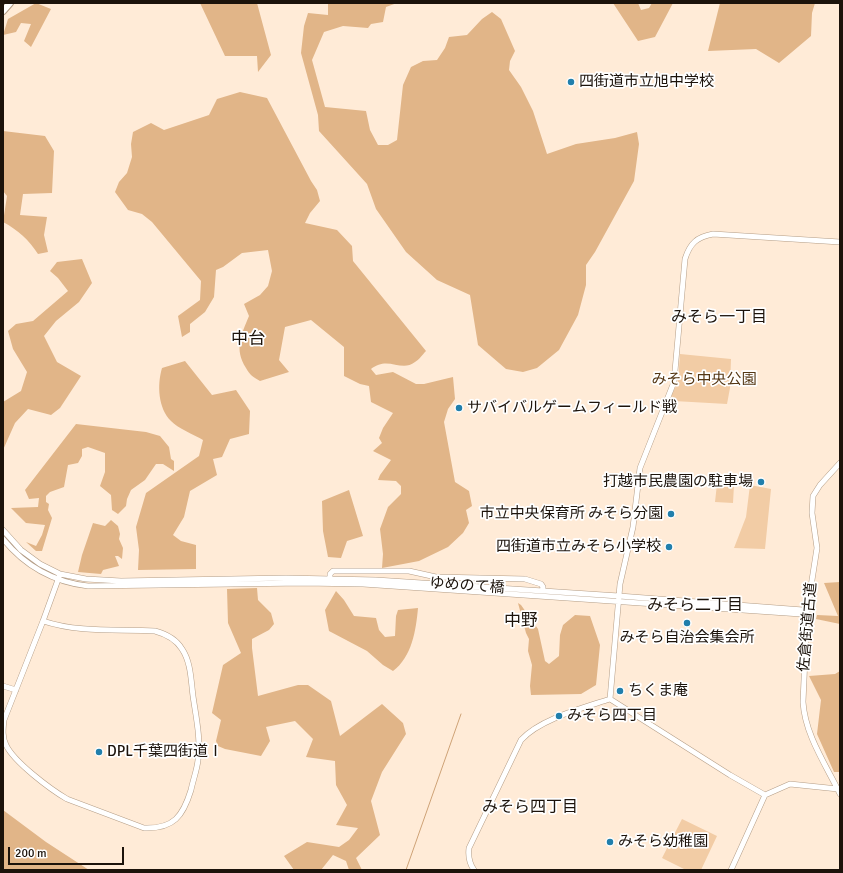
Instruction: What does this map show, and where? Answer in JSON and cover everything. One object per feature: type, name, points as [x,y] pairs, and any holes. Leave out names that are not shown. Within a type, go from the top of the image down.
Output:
[{"type":"highway","points":[[3,11],[10,3]]},
{"type":"street","points":[[610,699],[618,599],[625,557],[633,528],[640,468],[674,382],[685,259],[687,252],[691,245],[702,236],[714,234],[840,242]]},
{"type":"street","name":"佐倉街道古道","points":[[839,792],[809,732],[804,717],[803,702],[807,612],[817,548],[812,513],[813,496],[816,489],[840,463]]},
{"type":"street","points":[[3,530],[29,557],[59,577],[121,581],[330,578],[376,580],[413,584]]},
{"type":"street","points":[[3,539],[11,549],[40,572],[59,577],[77,585],[304,583],[413,584]]},
{"type":"street","points":[[330,578],[330,574],[333,571],[409,571],[436,577],[525,579],[541,584],[543,591]]},
{"type":"street","points":[[43,621],[57,626],[71,628],[155,631],[167,635],[182,648],[188,662],[199,747],[196,769],[186,805],[182,812],[174,820],[165,826],[144,828],[74,803],[58,794],[19,762],[6,744],[3,737],[4,720],[59,577]]},
{"type":"street","name":"ゆめのて橋","points":[[413,584],[520,592]]},
{"type":"street","points":[[520,592],[543,591],[618,599]]},
{"type":"street","points":[[520,592],[801,614],[807,612]]},
{"type":"street","points":[[3,686],[16,690]]},
{"type":"street","points":[[610,699],[710,763],[765,795]]},
{"type":"street","points":[[474,870],[469,862],[469,848],[521,740],[531,731],[547,722],[610,699]]},
{"type":"street","points":[[731,870],[765,795],[790,784],[839,792]]},
{"type":"green space","name":"みそら中央公園","points":[[680,354],[731,359],[730,388],[727,404],[674,401],[675,398],[671,396],[678,382]]},
{"type":"green space","points":[[717,484],[734,485],[733,503],[715,502]]},
{"type":"green space","points":[[750,485],[771,489],[765,549],[734,548],[746,517]]},
{"type":"green space","points":[[682,819],[717,836],[701,870],[686,870],[662,858]]},
{"type":"shaded area","points":[[36,3],[51,9],[31,47],[24,41],[31,24],[21,23],[16,32],[3,35],[8,19]]},
{"type":"shaded area","points":[[200,3],[257,3],[271,55],[258,72],[257,56],[225,56]]},
{"type":"shaded area","points":[[313,3],[397,3],[386,7],[383,22],[371,24],[368,28],[343,26],[324,32],[312,60],[325,107],[366,111],[370,130],[378,145],[388,145],[397,140],[403,85],[411,67],[423,61],[437,60],[445,48],[449,37],[467,35],[482,19],[492,12],[501,19],[515,51],[510,61],[509,70],[521,87],[533,111],[547,154],[576,144],[615,138],[637,132],[639,144],[634,181],[595,252],[586,265],[586,285],[578,315],[559,350],[537,368],[523,372],[506,369],[478,345],[470,295],[437,280],[406,252],[376,209],[367,184],[319,131],[318,115],[301,53],[304,26],[308,13],[328,15],[328,4]]},
{"type":"shaded area","points":[[613,3],[638,3],[641,10],[649,8],[652,3],[673,3],[655,37],[638,41]]},
{"type":"shaded area","points":[[720,3],[815,3],[812,13],[811,36],[779,63],[756,49],[708,51]]},
{"type":"shaded area","points":[[240,92],[267,98],[317,190],[320,201],[310,213],[305,223],[337,230],[352,246],[353,261],[426,351],[418,360],[410,365],[383,364],[377,365],[371,369],[376,375],[393,372],[416,384],[424,384],[453,377],[455,399],[448,409],[444,422],[455,482],[469,491],[472,506],[466,510],[469,523],[463,533],[448,547],[419,561],[382,568],[383,554],[380,529],[388,507],[401,494],[401,486],[396,481],[378,480],[391,460],[373,451],[382,443],[379,438],[383,428],[393,413],[371,402],[369,386],[360,384],[344,376],[344,347],[311,320],[285,327],[279,360],[289,372],[260,381],[250,374],[242,361],[240,355],[240,342],[243,329],[249,316],[244,304],[260,295],[268,286],[272,271],[268,250],[242,253],[223,267],[216,270],[214,297],[205,312],[190,324],[190,332],[182,337],[178,316],[200,300],[201,281],[152,222],[142,214],[128,210],[115,192],[119,182],[127,173],[132,157],[131,144],[133,132],[151,123],[164,130],[209,115],[217,99]]},
{"type":"shaded area","points":[[3,131],[45,136],[54,151],[52,193],[23,194],[20,215],[47,217],[44,235],[48,252],[38,254],[23,236],[14,228],[3,222],[7,196],[3,191]]},
{"type":"shaded area","points":[[82,259],[92,283],[79,302],[56,321],[44,336],[57,362],[81,376],[60,408],[51,415],[28,409],[15,423],[3,450],[3,402],[21,391],[27,372],[13,349],[8,331],[16,324],[33,321],[68,291],[58,278],[50,271],[57,262]]},
{"type":"shaded area","points":[[185,361],[212,395],[236,390],[250,411],[249,434],[230,439],[222,457],[213,459],[217,475],[190,491],[184,517],[173,535],[181,541],[196,545],[196,569],[138,570],[139,550],[136,527],[146,493],[199,456],[203,440],[174,424],[163,410],[161,403],[159,382],[162,368]]},
{"type":"shaded area","points":[[76,424],[146,432],[160,436],[169,447],[171,459],[174,461],[174,471],[163,464],[156,464],[145,480],[131,490],[126,506],[118,514],[112,510],[111,495],[100,486],[105,472],[105,453],[88,447],[82,449],[82,456],[78,463],[68,465],[64,487],[50,492],[46,496],[46,502],[49,504],[48,510],[52,518],[42,551],[36,551],[26,542],[36,546],[45,525],[26,523],[11,508],[38,507],[39,498],[29,499],[25,490]]},
{"type":"shaded area","points":[[349,490],[363,536],[347,541],[341,558],[328,557],[323,531],[322,501]]},
{"type":"shaded area","points":[[111,520],[118,526],[120,534],[119,539],[123,548],[122,559],[115,556],[119,566],[103,570],[101,574],[78,572],[93,523],[105,526]]},
{"type":"shaded area","points":[[840,582],[840,624],[816,619],[817,615],[838,616],[824,583]]},
{"type":"shaded area","points":[[257,588],[258,600],[271,613],[274,624],[269,630],[252,639],[258,696],[298,685],[308,685],[331,701],[340,736],[382,704],[403,723],[406,734],[382,772],[371,801],[380,835],[356,858],[362,870],[349,870],[346,861],[333,855],[321,870],[294,870],[284,856],[307,842],[339,847],[349,840],[358,828],[336,825],[347,805],[336,785],[335,761],[306,757],[313,739],[295,721],[266,727],[270,741],[261,756],[225,749],[218,746],[216,741],[221,720],[212,713],[223,665],[241,653],[228,623],[227,589]]},
{"type":"shaded area","points":[[336,591],[344,600],[354,616],[376,618],[379,630],[385,637],[395,636],[396,616],[398,610],[418,608],[416,625],[409,651],[405,658],[393,671],[383,665],[367,651],[329,631],[325,610]]},
{"type":"shaded area","points":[[518,603],[538,629],[545,661],[549,664],[559,656],[560,635],[563,625],[575,615],[590,616],[600,645],[596,685],[581,694],[531,695],[530,686],[532,665],[528,651],[529,639]]},
{"type":"shaded area","points":[[840,671],[840,772],[834,772],[817,734],[821,700],[809,676],[835,674]]},
{"type":"shaded area","points":[[3,810],[46,842],[89,870],[3,870]]},
{"type":"waterway","points":[[406,870],[461,714]]},
{"type":"place","name":"四街道市立旭中学校","points":[[571,82]]},
{"type":"place","name":"サバイバルゲームフィールド戦","points":[[459,408]]},
{"type":"place","name":"打越市民農園の駐車場","points":[[761,482]]},
{"type":"place","name":"市立中央保育所 みそら分園","points":[[671,514]]},
{"type":"place","name":"四街道市立みそら小学校","points":[[669,547]]},
{"type":"place","name":"みそら自治会集会所","points":[[687,623]]},
{"type":"place","name":"ちくま庵","points":[[620,691]]},
{"type":"place","name":"みそら四丁目","points":[[559,716]]},
{"type":"place","name":"DPL千葉四街道Ⅰ","points":[[99,752]]},
{"type":"place","name":"みそら幼稚園","points":[[610,842]]},
{"type":"district","name":"みそら一丁目","points":[[719,318]]},
{"type":"district","name":"中台","points":[[248,340]]},
{"type":"district","name":"みそら二丁目","points":[[695,606]]},
{"type":"district","name":"中野","points":[[521,622]]},
{"type":"district","name":"みそら四丁目","points":[[530,808]]}]
